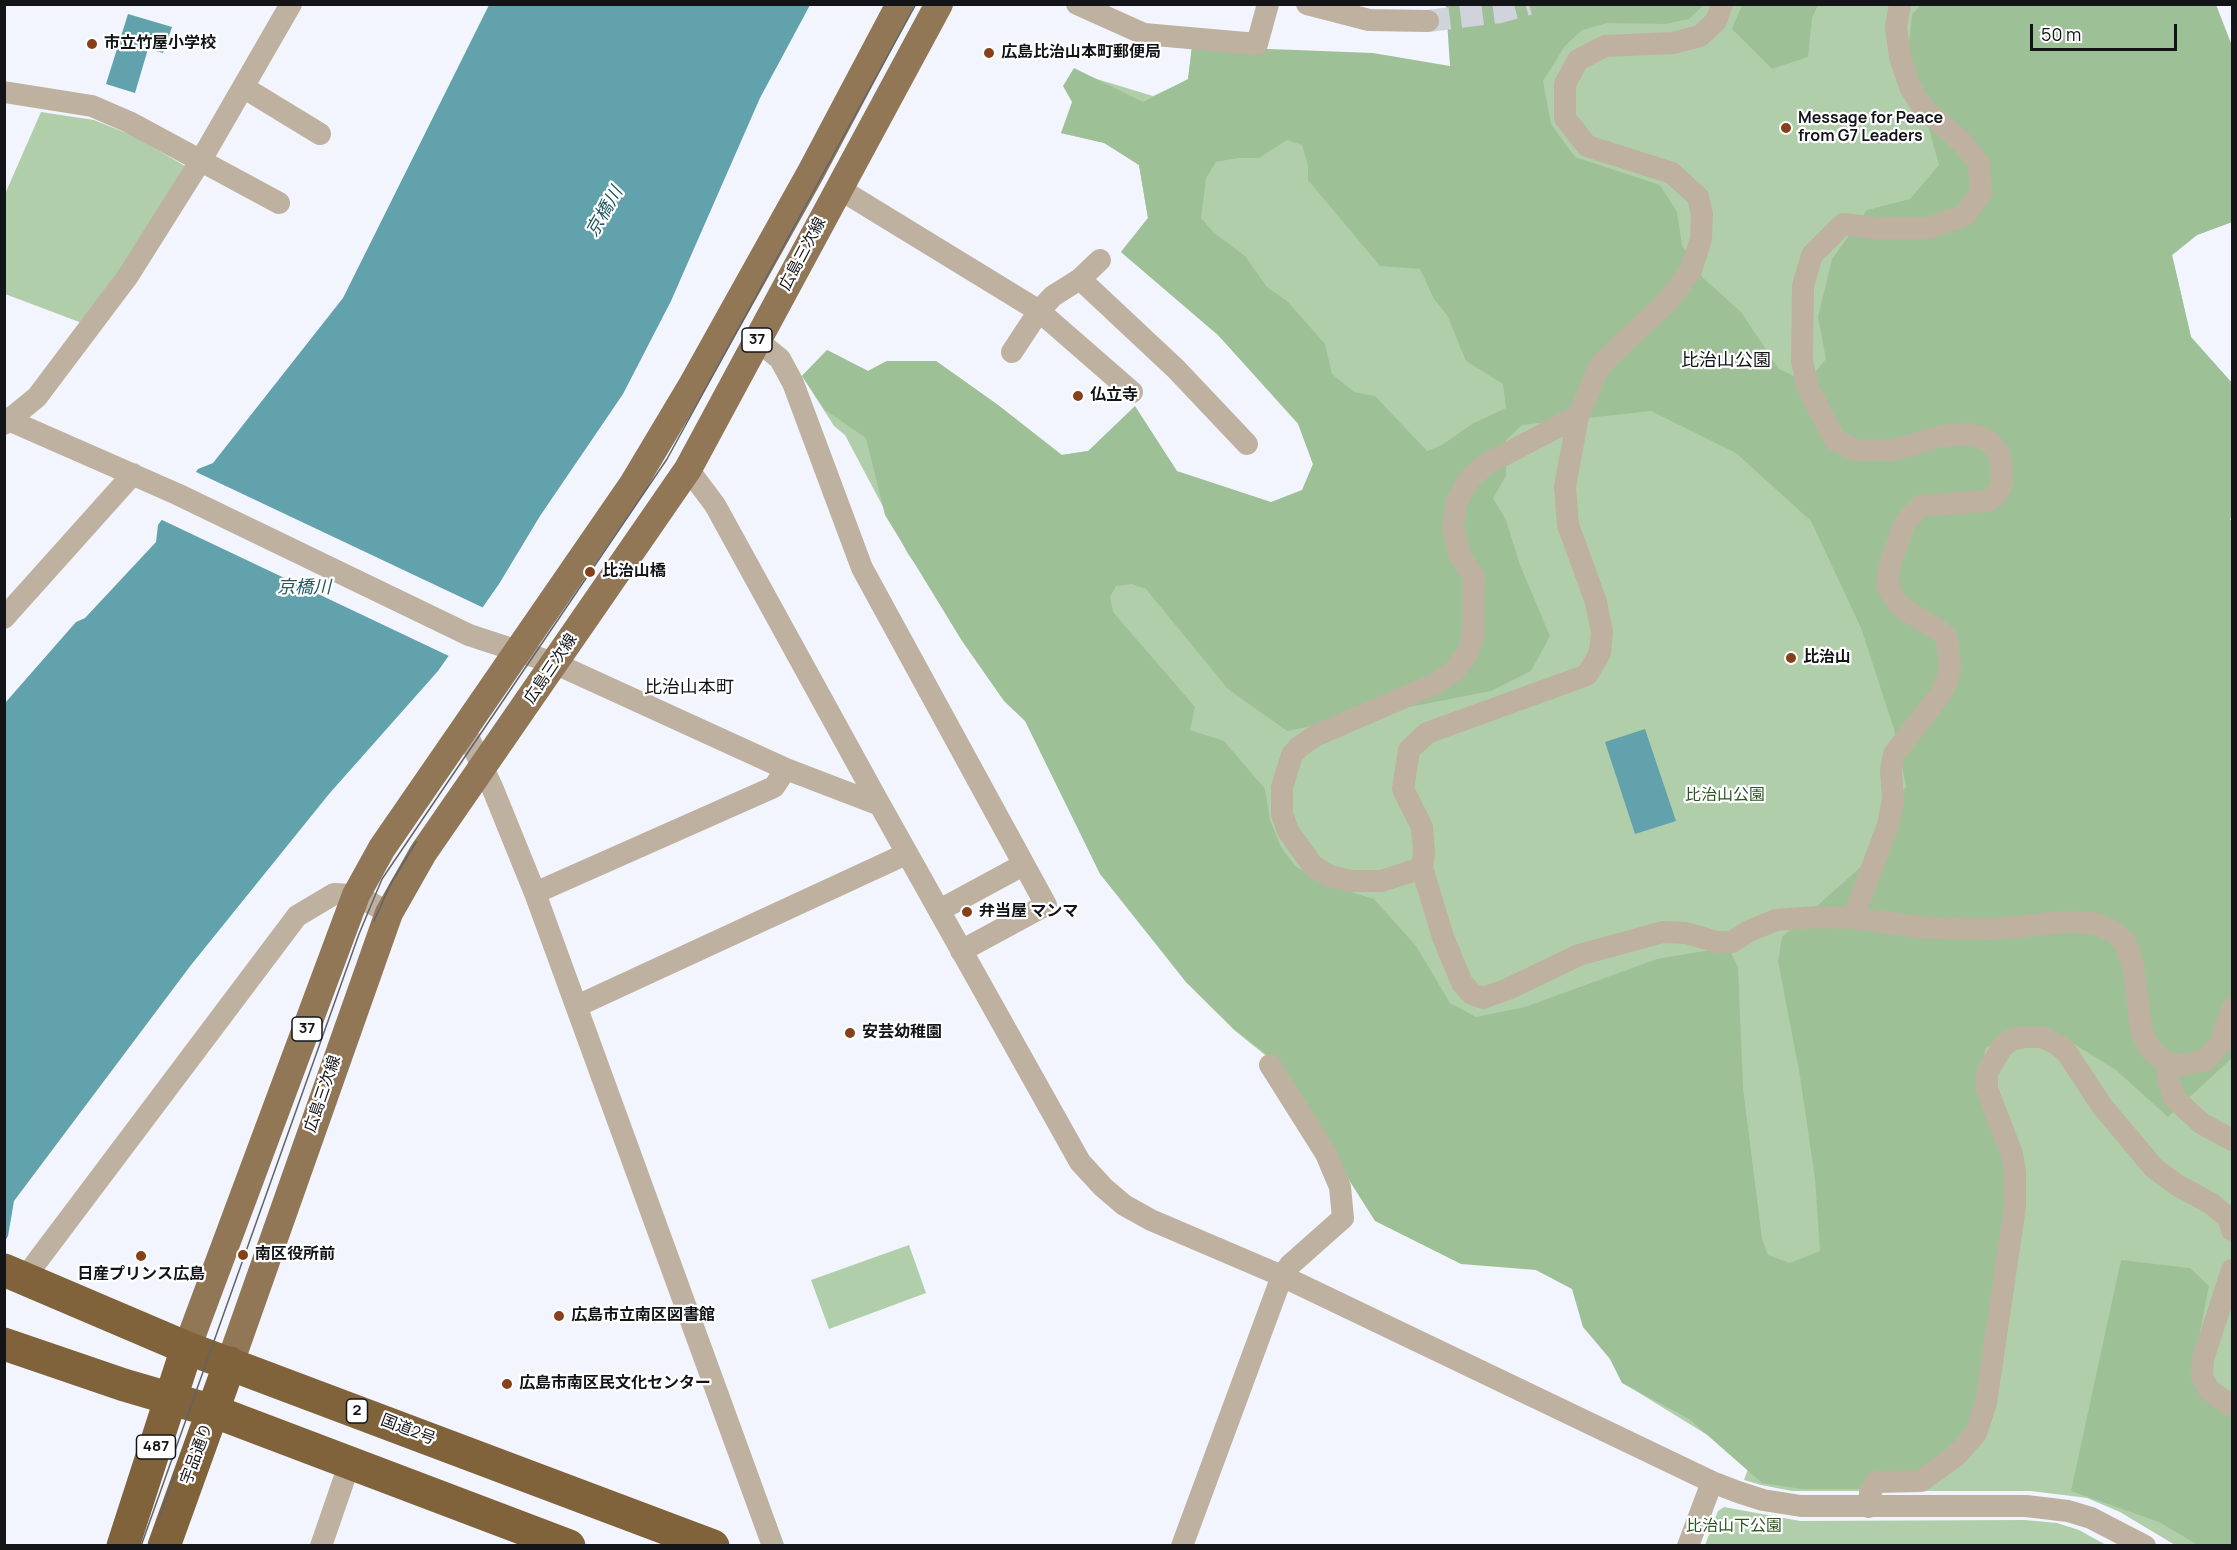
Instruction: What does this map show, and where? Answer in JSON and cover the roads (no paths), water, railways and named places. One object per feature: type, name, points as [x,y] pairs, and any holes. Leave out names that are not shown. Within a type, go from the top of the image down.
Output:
[{"type":"highway","name":"国道2号","points":[[14,1275],[187,1348],[713,1545]]},
{"type":"highway","points":[[4,1344],[213,1411],[568,1545]]},
{"type":"highway","name":"487","points":[[123,1545],[187,1348]]},
{"type":"highway","name":"宇品通り","points":[[164,1545],[230,1363]]},
{"type":"main road","name":"広島三次線","points":[[187,1348],[356,895],[382,848],[465,730],[516,650],[633,484],[811,172],[900,4]]},
{"type":"main road","name":"広島三次線","points":[[230,1363],[389,913],[423,853],[688,469],[939,4]]},
{"type":"street","points":[[291,4],[201,160],[128,276],[37,397],[7,421],[177,494],[469,635],[554,663],[786,769],[880,805]]},
{"type":"street","points":[[1077,4],[1144,34],[1257,44],[1268,4]]},
{"type":"street","points":[[1307,4],[1369,20],[1428,21]]},
{"type":"street","points":[[1722,4],[1716,21],[1700,36],[1673,43],[1605,46],[1578,60],[1565,84],[1565,118],[1587,146],[1672,173],[1698,197],[1702,214],[1701,239],[1691,270],[1670,299],[1600,365],[1578,416],[1565,487],[1568,525],[1596,602],[1602,632],[1600,653],[1587,675],[1427,733],[1409,750],[1403,789],[1422,827],[1424,852],[1422,868],[1443,937],[1462,982],[1472,994],[1483,998],[1508,989],[1579,955],[1663,932],[1686,933],[1717,942],[1732,942],[1776,920],[1853,918],[1925,928],[1994,929],[2065,922],[2094,923],[2112,931],[2125,942],[2133,966],[2142,1033],[2151,1050],[2167,1063],[2183,1065],[2206,1060],[2220,1044],[2232,1010]]},
{"type":"street","points":[[1853,918],[1888,825],[1893,800],[1891,770],[1894,754],[1940,695],[1947,681],[1950,667],[1947,639],[1941,632],[1899,606],[1888,586],[1888,571],[1894,552],[1905,523],[1920,506],[1988,501],[1996,495],[2002,484],[2000,455],[1989,441],[1969,434],[1941,435],[1895,450],[1855,450],[1835,440],[1808,388],[1802,361],[1803,286],[1812,255],[1844,224],[1876,228],[1929,228],[1965,215],[1981,193],[1979,164],[1964,144],[1923,108],[1910,87],[1900,57],[1896,27],[1900,4]]},
{"type":"street","points":[[243,87],[320,134]]},
{"type":"street","points":[[4,92],[92,106],[129,122],[279,203]]},
{"type":"street","points":[[838,188],[1039,311],[1132,392]]},
{"type":"street","points":[[1012,352],[1039,311],[1053,296],[1080,279],[1101,260]]},
{"type":"street","points":[[1080,279],[1176,369],[1246,444]]},
{"type":"street","points":[[758,340],[780,359],[793,383],[862,568],[1046,905],[961,951]]},
{"type":"street","points":[[1422,868],[1381,881],[1351,881],[1330,876],[1312,866],[1295,846],[1282,814],[1282,787],[1286,768],[1299,747],[1315,736],[1435,684],[1454,672],[1467,654],[1473,637],[1474,577],[1460,556],[1453,526],[1457,501],[1470,478],[1485,465],[1578,416]]},
{"type":"street","points":[[688,469],[715,505],[906,855],[1062,1132],[1080,1162],[1103,1187],[1125,1205],[1151,1220],[1282,1276],[1712,1482],[1763,1500],[1801,1506],[2026,1506],[2068,1511],[2135,1543]]},
{"type":"street","points":[[4,618],[132,474]]},
{"type":"street","points":[[465,730],[535,893],[774,1545]]},
{"type":"street","points":[[535,893],[774,787],[786,769]]},
{"type":"street","points":[[577,1006],[906,855]]},
{"type":"street","points":[[948,905],[1023,865]]},
{"type":"street","points":[[14,1275],[297,916],[334,894],[356,895],[389,913]]},
{"type":"street","points":[[1869,1506],[1870,1493],[1876,1482],[1921,1482],[1958,1455],[1976,1433],[1986,1403],[2015,1208],[2015,1172],[2012,1154],[1987,1089],[1987,1073],[2002,1047],[2011,1040],[2042,1037],[2058,1045],[2067,1053],[2102,1106],[2154,1168],[2177,1185],[2212,1204],[2229,1219],[2232,1230]]},
{"type":"street","points":[[2167,1063],[2168,1079],[2175,1099],[2201,1123],[2232,1140]]},
{"type":"street","points":[[1182,1545],[1282,1276],[1290,1265],[1343,1218],[1340,1187],[1326,1154],[1270,1065]]},
{"type":"street","points":[[2232,1270],[2203,1359],[2202,1377],[2209,1390],[2232,1406]]},
{"type":"street","points":[[321,1545],[350,1462]]},
{"type":"street","points":[[1688,1545],[1712,1482]]},
{"type":"water","name":"京橋川","points":[[489,5],[810,5],[760,98],[671,301],[623,394],[540,516],[499,584],[438,671],[329,794],[191,965],[14,1201],[8,1236],[5,1241],[5,703],[76,622],[85,618],[156,542],[158,525],[198,469],[213,463],[343,298]]},
{"type":"water","points":[[128,14],[172,27],[163,53],[148,49],[135,93],[106,84]]},
{"type":"water","points":[[1645,729],[1676,821],[1635,834],[1605,742]]},
{"type":"tunnel","points":[[1428,21],[1500,12],[1529,4]]},
{"type":"tram line","points":[[141,1546],[359,934],[382,879],[667,459],[916,4]]},
{"type":"tram line","points":[[374,921],[390,885],[416,842]]},
{"type":"tram line","points":[[160,1517],[175,1475]]},
{"type":"place","name":"市立竹屋小学校","points":[[92,44]]},
{"type":"place","name":"広島比治山本町郵便局","points":[[989,53]]},
{"type":"place","name":"Message for Peace from G7 Leaders","points":[[1786,128]]},
{"type":"place","name":"仏立寺","points":[[1078,396]]},
{"type":"place","name":"比治山橋","points":[[590,572]]},
{"type":"place","name":"比治山","points":[[1791,658]]},
{"type":"place","name":"弁当屋 マンマ","points":[[967,912]]},
{"type":"place","name":"安芸幼稚園","points":[[850,1033]]},
{"type":"place","name":"南区役所前","points":[[243,1255]]},
{"type":"place","name":"日産プリンス広島","points":[[141,1256]]},
{"type":"place","name":"広島市立南区図書館","points":[[559,1316]]},
{"type":"place","name":"広島市南区民文化センター","points":[[507,1384]]},
{"type":"district","name":"比治山公園","points":[[1726,361]]},
{"type":"district","name":"比治山本町","points":[[689,688]]},
{"type":"park label","name":"比治山下公園","points":[[1734,1527]]}]
